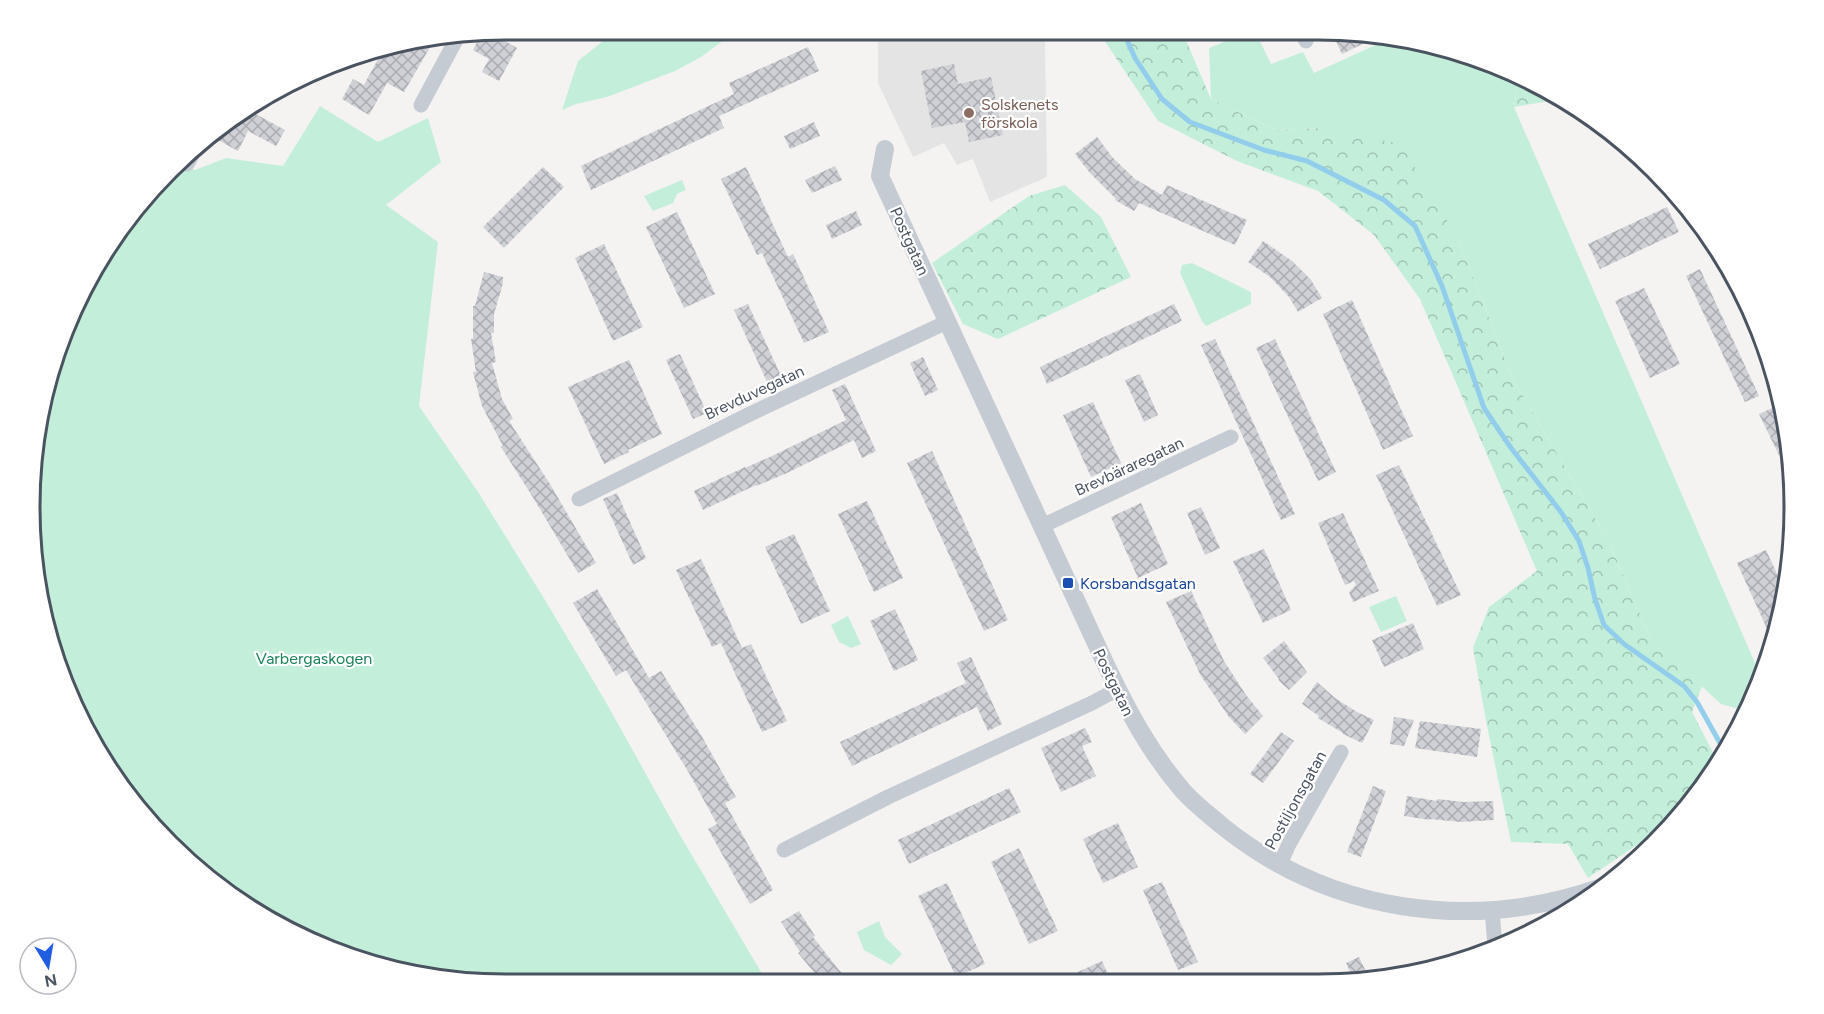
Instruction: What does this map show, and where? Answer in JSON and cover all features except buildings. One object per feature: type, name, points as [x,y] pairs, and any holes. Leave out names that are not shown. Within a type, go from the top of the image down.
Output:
[{"type":"street","points":[[421,105],[454,43]]},
{"type":"street","name":"Postgatan","points":[[885,149],[880,176],[1131,718],[1167,772],[1186,794],[1252,848],[1307,879],[1331,888],[1408,908],[1443,911],[1492,910],[1552,902],[1576,895]]},
{"type":"street","name":"Brevduvegatan","points":[[579,499],[752,413],[947,322]]},
{"type":"street","name":"Brevbäraregatan","points":[[1042,526],[1231,437]]},
{"type":"street","points":[[784,850],[888,797],[1118,689]]},
{"type":"street","name":"Postiljonsgatan","points":[[1280,864],[1341,752]]},
{"type":"street","points":[[1492,910],[1494,939]]},
{"type":"shaded area","name":"Solskenets förskola","points":[[878,40],[1043,40],[1047,177],[990,202],[973,159],[957,165],[944,143],[913,157],[878,83]]},
{"type":"green space","points":[[604,40],[724,40],[701,57],[675,71],[607,97],[576,104],[562,110],[578,61]]},
{"type":"green space","points":[[1104,40],[1186,40],[1211,99],[1275,130],[1322,128],[1401,144],[1458,239],[1512,377],[1609,542],[1651,640],[1702,686],[1692,712],[1713,753],[1687,791],[1647,837],[1588,878],[1568,844],[1511,842],[1473,648],[1489,607],[1537,571],[1420,299],[1374,235],[1318,191],[1237,161],[1158,121]]},
{"type":"green space","points":[[1229,40],[1259,40],[1271,64],[1303,52],[1314,73],[1378,44],[1438,56],[1496,76],[1518,86],[1514,107],[1756,665],[1737,709],[1721,704],[1651,640],[1609,542],[1512,377],[1458,239],[1322,128],[1275,130],[1211,99],[1209,48]]},
{"type":"green space","points":[[1518,86],[1547,101],[1514,107]]},
{"type":"green space","name":"Varbergaskogen","points":[[320,106],[378,142],[428,118],[441,162],[386,205],[438,242],[419,406],[478,492],[545,600],[762,974],[476,973],[416,965],[357,949],[328,938],[274,911],[248,895],[199,858],[156,815],[119,766],[103,740],[76,686],[56,628],[44,568],[41,538],[41,476],[44,446],[56,386],[65,357],[89,301],[119,248],[156,199],[188,167],[195,170],[226,158],[283,166]]},
{"type":"green space","points":[[682,180],[686,190],[677,194],[673,203],[653,211],[644,196]]},
{"type":"green space","points":[[1065,185],[1101,217],[1131,277],[998,339],[963,324],[932,263],[1029,196]]},
{"type":"green space","points":[[1192,263],[1251,292],[1251,304],[1206,326],[1180,273],[1182,265]]},
{"type":"green space","points":[[1396,596],[1407,621],[1381,632],[1369,607]]},
{"type":"green space","points":[[848,616],[861,644],[851,648],[839,642],[831,625]]},
{"type":"green space","points":[[879,921],[885,937],[902,954],[891,965],[864,950],[857,932]]},
{"type":"waterway","points":[[1127,40],[1135,58],[1162,99],[1190,122],[1264,150],[1307,161],[1384,200],[1415,226],[1442,286],[1484,408],[1511,448],[1561,512],[1579,541],[1604,625],[1624,644],[1684,686],[1697,702],[1720,742]]},
{"type":"place","name":"Solskenets förskola","points":[[969,113]]},
{"type":"place","name":"Korsbandsgatan","points":[[1068,583]]}]
